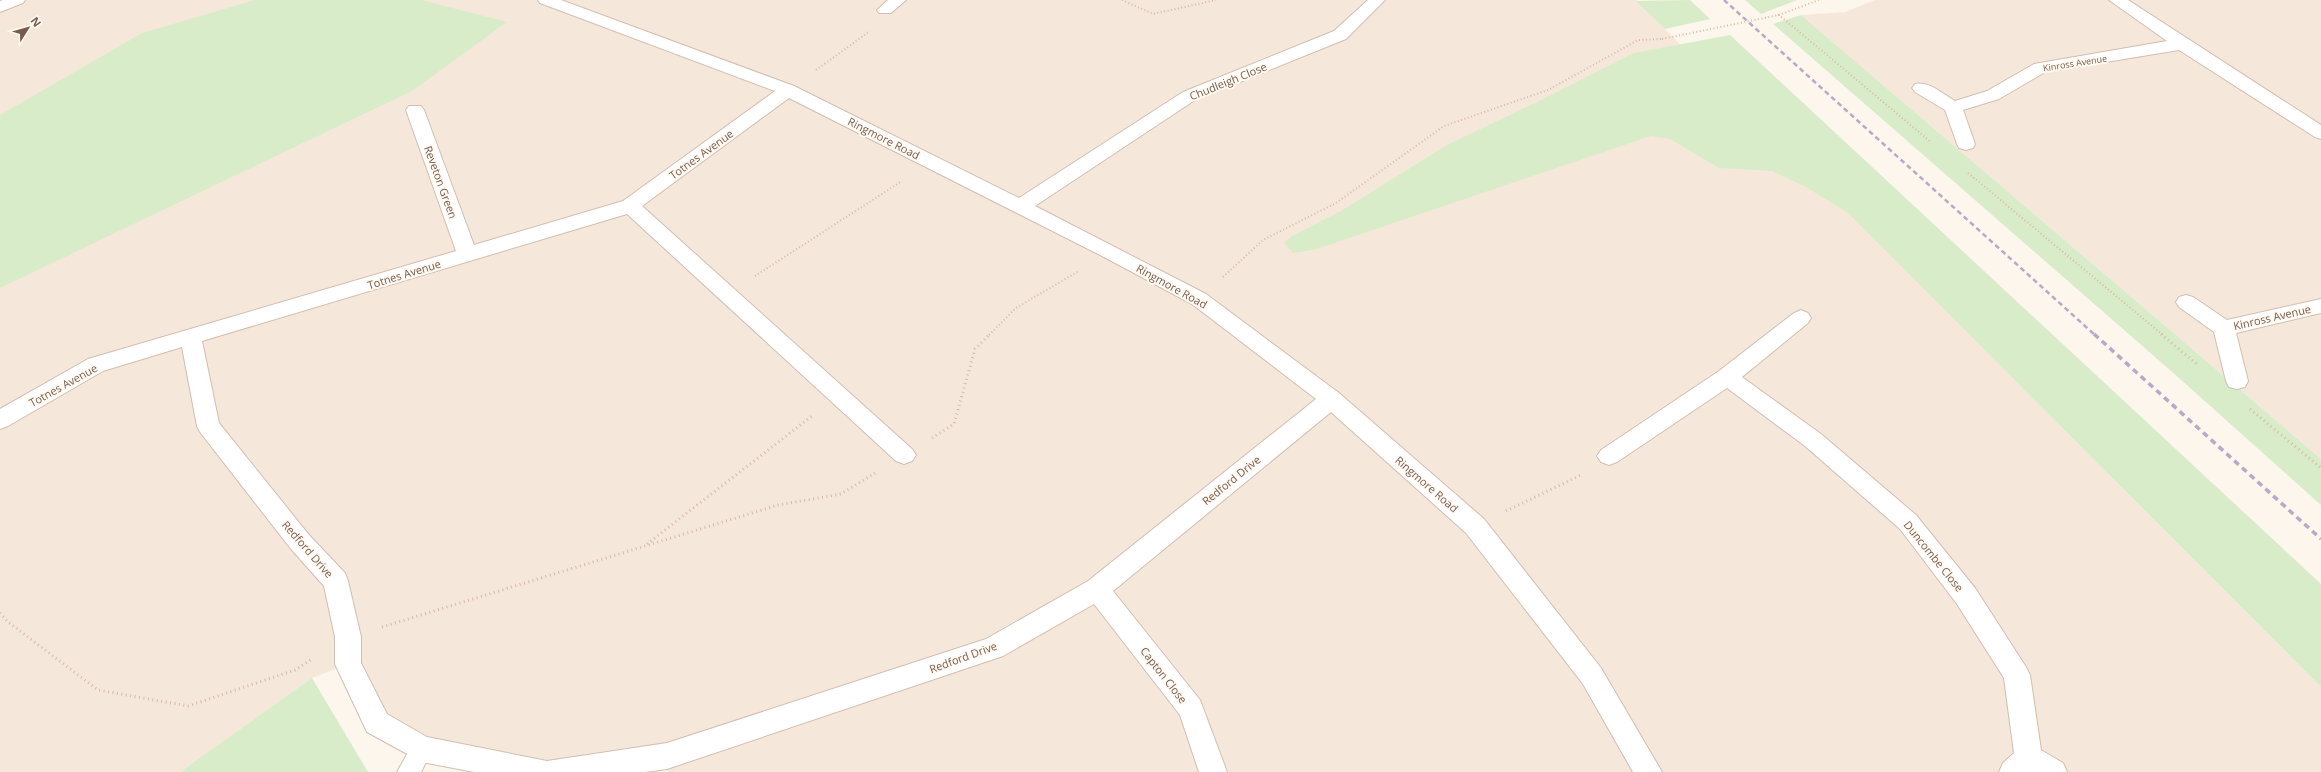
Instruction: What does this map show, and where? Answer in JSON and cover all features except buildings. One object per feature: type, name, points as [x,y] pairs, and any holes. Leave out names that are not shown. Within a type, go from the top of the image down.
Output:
[{"type":"street","points":[[0,7],[17,0]]},
{"type":"street","name":"Ringmore Road","points":[[546,0],[788,90],[1111,252],[1199,299],[1331,399],[1475,526],[1592,676],[1648,772]]},
{"type":"street","points":[[885,10],[898,0]]},
{"type":"street","name":"Chudleigh Close","points":[[1019,207],[1189,96],[1340,35],[1377,0]]},
{"type":"street","points":[[2117,0],[2182,44],[2321,133]]},
{"type":"street","name":"Kinross Avenue","points":[[1953,107],[1993,95],[2040,68],[2182,44]]},
{"type":"street","points":[[1921,88],[1953,107],[1966,144]]},
{"type":"street","name":"Totnes Avenue","points":[[0,420],[96,365],[191,338],[466,254],[630,206],[788,90]]},
{"type":"street","name":"Reveton Green","points":[[415,110],[466,254]]},
{"type":"street","points":[[630,206],[904,455]]},
{"type":"street","name":"Kinross Avenue","points":[[2186,302],[2224,328],[2237,381]]},
{"type":"street","name":"Kinross Avenue","points":[[2224,328],[2321,306]]},
{"type":"street","points":[[1609,456],[1727,377],[1801,318]]},
{"type":"street","name":"Redford Drive","points":[[191,338],[208,426],[300,542],[336,581],[348,637],[348,664],[377,723],[422,749],[542,772]]},
{"type":"street","name":"Duncombe Close","points":[[1727,377],[1813,440],[1908,522],[1966,596],[2017,675],[2020,765]]},
{"type":"street","name":"Redford Drive","points":[[552,772],[668,764],[994,648],[1097,589],[1331,399]]},
{"type":"street","name":"Capton Close","points":[[1097,589],[1191,709],[1213,772]]},
{"type":"street","points":[[2020,765],[2053,772]]},
{"type":"lane","points":[[408,772],[422,749]]},
{"type":"path","points":[[1122,0],[1153,14],[1216,0]]},
{"type":"path","points":[[1199,299],[1263,240],[1336,203],[1444,126],[1548,90],[1638,40],[1662,39],[1779,15],[1819,0]]},
{"type":"path","points":[[788,90],[868,34],[885,10]]},
{"type":"path","points":[[1779,15],[1932,142]]},
{"type":"path","points":[[727,295],[931,162]]},
{"type":"path","points":[[1962,168],[2199,366]]},
{"type":"path","points":[[0,613],[8,622],[98,690],[188,706],[295,670],[348,637],[778,505],[841,494],[954,424],[975,349],[1016,308],[1111,252]]},
{"type":"path","points":[[645,546],[839,396]]},
{"type":"path","points":[[2248,407],[2321,468]]},
{"type":"path","points":[[1475,526],[1565,484],[1609,456]]},
{"type":"shaded area","points":[[0,0],[1636,0],[2321,687],[2321,772],[668,772],[667,757],[542,772],[377,723],[348,664],[312,678],[181,772],[0,772]]},
{"type":"shaded area","points":[[1875,0],[2321,0],[2321,459],[1801,15],[1845,12]]},
{"type":"green space","points":[[255,0],[422,0],[507,22],[412,91],[0,288],[0,115],[142,33]]},
{"type":"green space","points":[[1690,0],[1710,19],[1665,29],[1636,1]]},
{"type":"green space","points":[[1745,0],[1797,0],[1761,14]]},
{"type":"green space","points":[[1801,15],[2321,459],[2321,505],[2170,370],[1773,24]]},
{"type":"green space","points":[[1730,35],[2321,584],[2321,687],[1848,213],[1806,187],[1772,171],[1719,168],[1670,139],[1651,136],[1317,249],[1293,253],[1284,243],[1292,236],[1341,211],[1447,145],[1634,53]]},
{"type":"green space","points":[[312,678],[368,772],[181,772],[190,765]]},
{"type":"railway","points":[[1724,0],[2095,335]]},
{"type":"railway","points":[[2094,334],[2321,539]]}]
